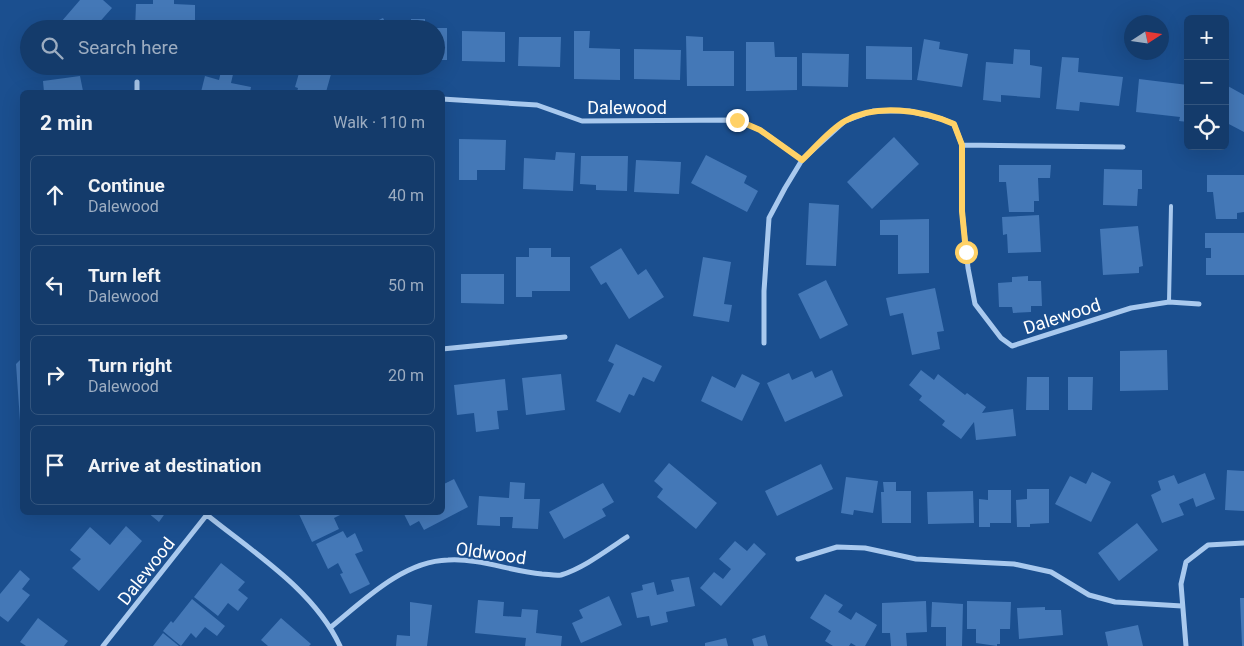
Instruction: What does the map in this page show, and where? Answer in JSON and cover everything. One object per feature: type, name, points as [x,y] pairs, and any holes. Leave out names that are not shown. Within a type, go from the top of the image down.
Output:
[{"type":"street","points":[[136,82],[137,90]]},
{"type":"street","name":"Dalewood","points":[[445,99],[537,106],[582,121],[737,120],[760,130],[802,160]]},
{"type":"street","name":"Dalewood","points":[[764,343],[764,291],[769,218],[784,188],[802,160],[845,121],[873,111],[909,111],[954,124],[962,145],[962,211],[975,304],[1001,338],[1012,346],[1024,344],[1131,308],[1169,302],[1199,304]]},
{"type":"street","points":[[962,145],[1123,147]]},
{"type":"street","points":[[445,349],[566,337]]},
{"type":"street","name":"Dalewood","points":[[104,646],[207,515]]},
{"type":"street","points":[[209,515],[280,574],[315,608],[331,627],[340,646]]},
{"type":"street","name":"Oldwood","points":[[331,627],[387,581],[425,564],[447,560],[485,563],[526,572],[559,575],[591,560],[627,537]]},
{"type":"street","points":[[1186,646],[1181,584],[1186,562],[1208,545],[1244,543]]},
{"type":"street","points":[[798,559],[837,547],[865,548],[916,559],[1014,564],[1051,572],[1089,595],[1115,602],[1182,606]]},
{"type":"lane","points":[[1169,302],[1171,206]]},
{"type":"building","points":[[80,0],[103,0],[112,8],[101,20],[63,20]]},
{"type":"building","points":[[153,0],[174,0],[174,4],[195,5],[195,20],[135,20],[136,4],[153,4]]},
{"type":"building","points":[[445,28],[447,28],[447,60],[445,60]]},
{"type":"building","points":[[462,31],[505,32],[505,62],[462,61]]},
{"type":"building","points":[[574,31],[590,31],[589,48],[620,49],[620,80],[574,79]]},
{"type":"building","points":[[686,36],[703,37],[703,51],[734,51],[734,86],[687,86]]},
{"type":"building","points":[[519,37],[561,37],[560,67],[518,66]]},
{"type":"building","points":[[924,39],[940,42],[939,49],[968,54],[962,87],[917,80]]},
{"type":"building","points":[[746,42],[774,42],[775,57],[797,57],[797,90],[746,91]]},
{"type":"building","points":[[866,46],[912,47],[912,80],[866,79]]},
{"type":"building","points":[[634,49],[681,50],[680,80],[634,79]]},
{"type":"building","points":[[1014,49],[1030,50],[1030,65],[1042,67],[1040,98],[1001,95],[1001,102],[983,100],[986,62],[1013,64]]},
{"type":"building","points":[[802,53],[849,54],[848,87],[802,86]]},
{"type":"building","points":[[1062,57],[1079,58],[1078,72],[1123,77],[1119,106],[1080,102],[1079,111],[1056,109]]},
{"type":"building","points":[[220,75],[233,75],[231,83],[251,87],[250,90],[202,90],[205,76],[219,80]]},
{"type":"building","points":[[298,75],[331,75],[327,90],[298,90],[298,88],[295,87]]},
{"type":"building","points":[[80,76],[83,90],[44,90],[43,81]]},
{"type":"building","points":[[1139,79],[1184,85],[1184,122],[1179,121],[1180,117],[1136,112]]},
{"type":"building","points":[[1229,87],[1244,95],[1244,132],[1229,124]]},
{"type":"building","points":[[894,137],[919,164],[872,209],[847,182]]},
{"type":"building","points":[[459,139],[506,140],[505,170],[477,170],[477,180],[459,180]]},
{"type":"building","points":[[556,152],[575,153],[573,191],[523,189],[524,158],[555,160]]},
{"type":"building","points":[[706,155],[747,176],[744,183],[758,191],[747,212],[691,183]]},
{"type":"building","points":[[581,156],[628,156],[627,191],[596,190],[596,185],[580,184]]},
{"type":"building","points":[[636,160],[681,162],[679,194],[634,192]]},
{"type":"building","points":[[999,165],[1051,165],[1050,178],[1038,178],[1039,201],[1034,201],[1034,212],[1009,212],[1006,182],[999,182]]},
{"type":"building","points":[[1104,169],[1142,170],[1142,189],[1138,189],[1137,206],[1103,205]]},
{"type":"building","points":[[1207,175],[1244,175],[1244,212],[1237,213],[1237,219],[1216,219],[1213,192],[1207,192]]},
{"type":"building","points":[[809,203],[839,205],[836,266],[806,265]]},
{"type":"building","points":[[1039,215],[1041,252],[1008,253],[1007,234],[1003,235],[1002,217]]},
{"type":"building","points":[[929,219],[929,273],[898,274],[898,235],[880,235],[880,220]]},
{"type":"building","points":[[1138,226],[1143,266],[1139,267],[1139,273],[1103,275],[1100,229]]},
{"type":"building","points":[[1205,233],[1244,233],[1244,275],[1206,275],[1206,258],[1211,258],[1211,248],[1205,248]]},
{"type":"building","points":[[529,248],[551,248],[551,257],[570,257],[570,291],[532,291],[532,297],[516,297],[516,257],[529,257]]},
{"type":"building","points":[[621,248],[638,275],[646,269],[664,297],[629,319],[606,282],[601,285],[590,267]]},
{"type":"building","points":[[703,257],[731,262],[724,304],[732,305],[729,322],[693,316]]},
{"type":"building","points":[[461,274],[504,274],[504,304],[461,303]]},
{"type":"building","points":[[1028,276],[1028,281],[1041,281],[1042,306],[1031,306],[1031,312],[1013,313],[1012,307],[999,307],[998,283],[1012,282],[1012,277]]},
{"type":"building","points":[[826,280],[848,325],[820,339],[798,294]]},
{"type":"building","points":[[935,288],[944,331],[937,332],[940,349],[912,355],[903,313],[890,316],[886,298]]},
{"type":"building","points":[[616,344],[662,366],[654,382],[643,377],[634,396],[629,394],[620,413],[596,401],[614,364],[608,361]]},
{"type":"building","points":[[1167,350],[1168,390],[1120,391],[1120,351]]},
{"type":"building","points":[[20,360],[20,421],[16,364]]},
{"type":"building","points":[[832,370],[843,396],[785,422],[767,383],[789,373],[792,380],[812,371],[815,378]]},
{"type":"building","points":[[921,370],[934,380],[938,374],[965,395],[967,393],[986,407],[982,413],[1013,409],[1016,436],[976,440],[974,422],[961,439],[942,425],[945,421],[919,400],[922,396],[909,385]]},
{"type":"building","points":[[561,374],[565,410],[526,415],[522,378]]},
{"type":"building","points":[[742,374],[760,383],[742,421],[701,401],[712,376],[735,388]]},
{"type":"building","points":[[1027,377],[1049,377],[1049,410],[1026,410]]},
{"type":"building","points":[[1068,377],[1093,377],[1092,410],[1068,410]]},
{"type":"building","points":[[505,379],[508,410],[497,411],[499,429],[476,432],[474,413],[457,415],[454,385]]},
{"type":"building","points":[[669,463],[717,503],[696,529],[657,497],[663,489],[654,481]]},
{"type":"building","points":[[821,464],[833,489],[777,516],[765,491]]},
{"type":"building","points":[[1227,470],[1244,471],[1244,511],[1225,510]]},
{"type":"building","points":[[1092,472],[1111,482],[1091,522],[1055,504],[1070,476],[1086,484]]},
{"type":"building","points":[[1205,473],[1215,499],[1196,507],[1193,498],[1179,504],[1184,515],[1162,523],[1151,495],[1161,490],[1158,481],[1174,475],[1178,484]]},
{"type":"building","points":[[846,477],[878,481],[873,513],[854,510],[853,515],[841,513]]},
{"type":"building","points":[[454,479],[468,507],[424,530],[419,521],[410,526],[404,515],[445,515],[445,484]]},
{"type":"building","points":[[510,482],[525,483],[524,499],[540,499],[538,529],[512,528],[513,517],[500,517],[500,526],[477,525],[479,496],[509,498]]},
{"type":"building","points":[[883,482],[896,482],[896,491],[911,491],[911,523],[882,523],[881,492],[884,492]]},
{"type":"building","points":[[603,483],[614,502],[602,509],[606,516],[564,539],[549,512]]},
{"type":"building","points":[[1027,489],[1049,489],[1049,523],[1030,524],[1030,527],[1017,527],[1016,500],[1027,499]]},
{"type":"building","points":[[988,490],[1011,490],[1011,523],[990,523],[990,527],[979,527],[979,499],[988,500]]},
{"type":"building","points":[[973,491],[974,523],[928,524],[927,492]]},
{"type":"building","points":[[151,515],[164,515],[159,522]]},
{"type":"building","points":[[299,515],[340,515],[334,518],[339,529],[312,542]]},
{"type":"building","points":[[1137,523],[1158,550],[1119,581],[1098,553]]},
{"type":"building","points":[[126,526],[142,541],[99,591],[72,568],[81,559],[70,550],[90,527],[110,545]]},
{"type":"building","points":[[343,531],[347,538],[355,533],[363,551],[355,554],[370,584],[350,594],[340,574],[343,573],[338,563],[328,569],[316,544]]},
{"type":"building","points":[[735,541],[747,551],[754,543],[766,554],[721,606],[700,588],[714,572],[723,579],[731,569],[719,559]]},
{"type":"building","points":[[221,563],[245,582],[238,590],[248,598],[238,611],[228,603],[218,616],[194,597]]},
{"type":"building","points":[[20,570],[30,579],[22,589],[30,595],[8,622],[0,616],[0,594]]},
{"type":"building","points":[[689,577],[695,606],[666,612],[668,622],[651,626],[649,616],[637,618],[631,593],[643,590],[642,585],[654,582],[657,595],[674,591],[671,580]]},
{"type":"building","points":[[825,594],[843,605],[838,612],[851,620],[856,612],[877,625],[865,646],[856,646],[851,643],[849,646],[833,646],[825,641],[831,631],[810,618]]},
{"type":"building","points":[[609,596],[622,625],[581,643],[572,623],[583,618],[579,610]]},
{"type":"building","points":[[1240,598],[1244,598],[1244,646],[1242,646]]},
{"type":"building","points":[[192,599],[225,626],[217,636],[205,627],[196,638],[191,633],[181,646],[163,631],[171,621],[173,623]]},
{"type":"building","points":[[478,600],[504,602],[503,616],[521,617],[522,609],[538,610],[536,633],[562,636],[561,646],[525,646],[526,638],[475,633]]},
{"type":"building","points":[[926,601],[927,632],[906,633],[907,646],[891,646],[890,633],[882,633],[882,603]]},
{"type":"building","points":[[967,601],[1011,602],[1010,629],[1000,629],[1000,644],[997,644],[997,646],[976,643],[976,629],[967,629]]},
{"type":"building","points":[[410,602],[432,605],[427,646],[396,646],[397,635],[410,636]]},
{"type":"building","points":[[932,602],[963,604],[962,646],[946,646],[946,627],[931,627]]},
{"type":"building","points":[[1045,607],[1045,610],[1061,610],[1063,635],[1019,639],[1017,608]]},
{"type":"building","points":[[38,618],[68,641],[64,646],[26,646],[20,642]]},
{"type":"building","points":[[281,618],[311,644],[309,646],[268,646],[261,640]]},
{"type":"building","points":[[1138,625],[1143,646],[1108,646],[1105,632]]},
{"type":"building","points":[[163,633],[179,646],[153,646]]},
{"type":"building","points":[[765,635],[768,646],[754,646],[752,639]]},
{"type":"building","points":[[726,638],[728,646],[705,646],[705,643]]},
{"type":"route","points":[[737,120],[760,130],[802,160],[845,121],[873,111],[909,111],[954,124],[962,145],[962,211],[966,252]]}]
